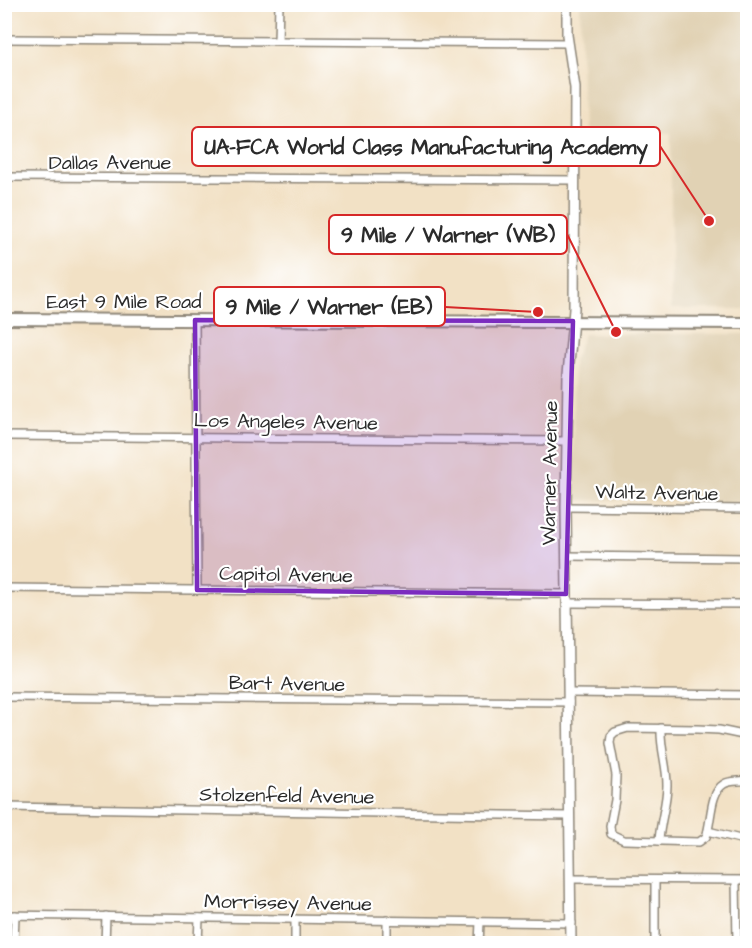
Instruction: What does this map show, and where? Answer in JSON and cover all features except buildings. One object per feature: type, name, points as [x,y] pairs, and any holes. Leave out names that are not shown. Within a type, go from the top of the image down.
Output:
[{"type":"main road","name":"East 9 Mile Road","points":[[4,319],[747,322]]},
{"type":"street","points":[[278,41],[279,4]]},
{"type":"street","name":"Warner Avenue","points":[[567,4],[568,43],[575,88],[573,321],[568,374],[566,507],[571,944]]},
{"type":"street","points":[[4,39],[568,43]]},
{"type":"street","name":"Dallas Avenue","points":[[4,177],[575,180]]},
{"type":"street","points":[[195,320],[197,590]]},
{"type":"street","name":"Los Angeles Avenue","points":[[4,436],[568,441]]},
{"type":"street","name":"Waltz Avenue","points":[[566,507],[747,509]]},
{"type":"street","points":[[566,556],[747,558]]},
{"type":"street","name":"Capitol Avenue","points":[[4,588],[197,590],[747,604]]},
{"type":"street","name":"Bart Avenue","points":[[4,696],[569,698],[747,695]]},
{"type":"street","points":[[747,736],[719,730],[661,728],[628,728],[615,732],[611,736],[610,749],[616,775],[611,834],[624,840],[699,842],[703,840],[708,831],[714,800],[720,787],[729,782],[747,780]]},
{"type":"street","points":[[659,841],[667,791],[661,728]]},
{"type":"street","name":"Stolzenfeld Avenue","points":[[4,807],[569,816]]},
{"type":"street","points":[[708,831],[747,841]]},
{"type":"street","points":[[572,879],[747,880]]},
{"type":"street","points":[[655,880],[655,944]]},
{"type":"street","points":[[736,881],[737,944]]},
{"type":"street","name":"Morrissey Avenue","points":[[4,915],[572,923]]},
{"type":"street","points":[[14,944],[15,915]]},
{"type":"street","points":[[105,944],[106,916]]},
{"type":"street","points":[[198,944],[199,918]]},
{"type":"street","points":[[295,919],[295,944]]},
{"type":"street","points":[[387,920],[387,944]]},
{"type":"street","points":[[479,944],[480,922]]},
{"type":"highlighted area","points":[[195,320],[573,321],[566,594],[197,590]]},
{"type":"shaded area","points":[[580,5],[747,5],[747,309],[671,309],[671,133],[583,132]]},
{"type":"shaded area","points":[[584,334],[746,334],[746,502],[574,500],[573,362]]},
{"type":"place","name":"UA-FCA World Class Manufacturing Academy","points":[[709,221]]},
{"type":"place","name":"9 Mile / Warner (EB)","points":[[538,312]]},
{"type":"place","name":"9 Mile / Warner (WB)","points":[[616,332]]}]
